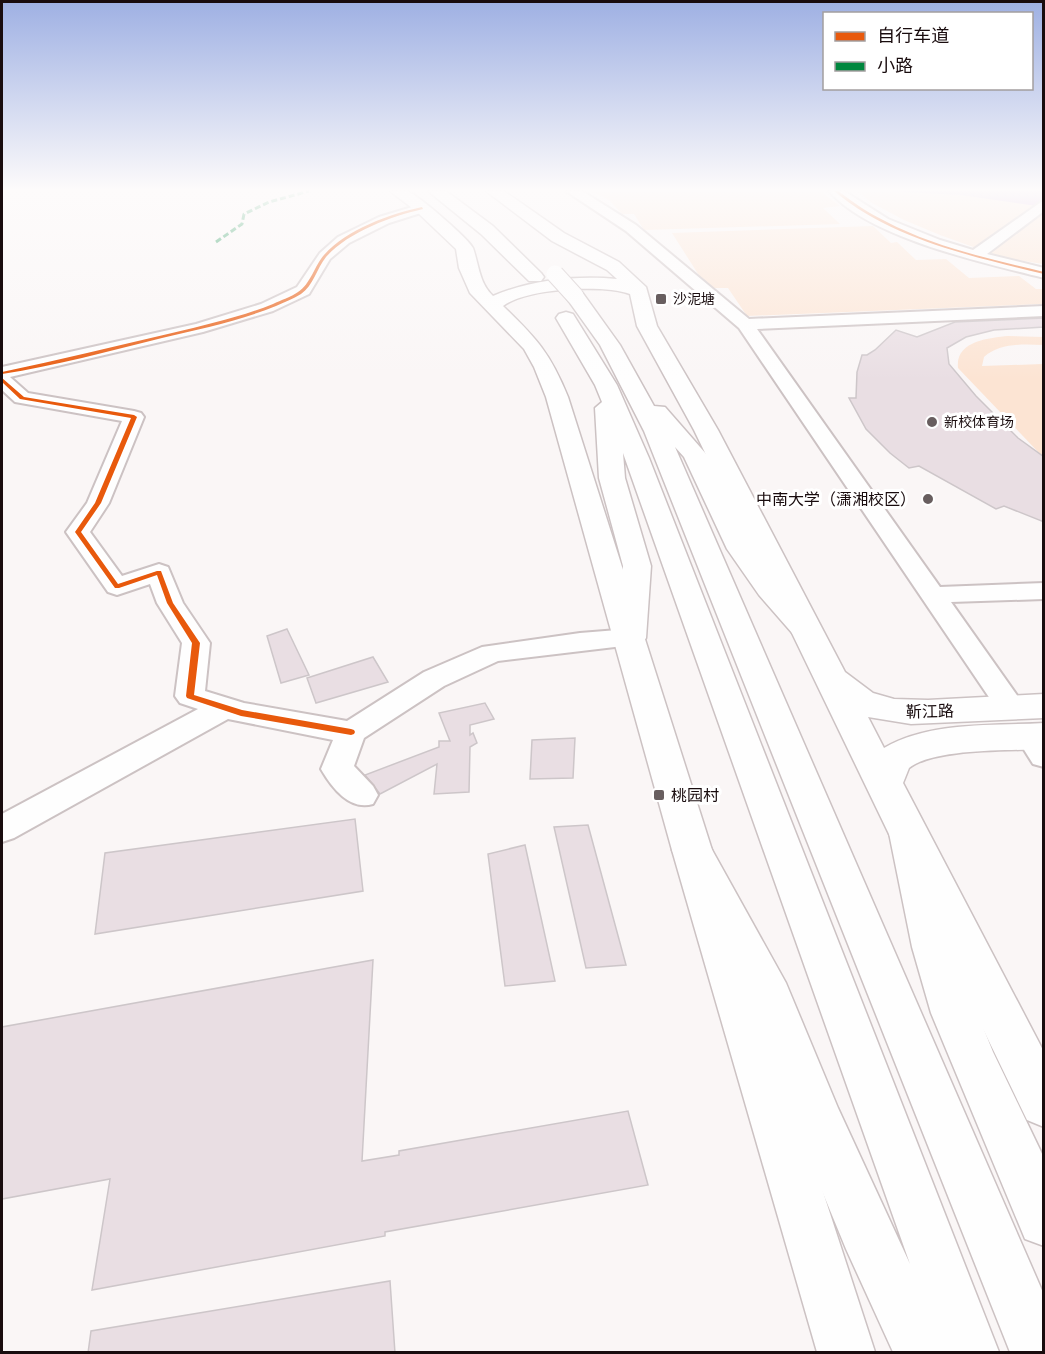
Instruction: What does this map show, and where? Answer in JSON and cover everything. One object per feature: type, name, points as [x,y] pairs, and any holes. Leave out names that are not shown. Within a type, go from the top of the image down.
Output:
[{"type":"main road","points":[[466,254],[482,295],[532,345],[557,397],[692,850],[846,1353]]},
{"type":"main road","points":[[516,254],[555,287]]},
{"type":"main road","points":[[528,254],[555,287],[619,384],[656,431],[1039,1353]]},
{"type":"main road","points":[[591,254],[613,266],[639,291],[647,326],[706,430],[908,833],[1041,1091]]},
{"type":"main road","points":[[482,295],[492,287],[526,286],[598,275],[608,272],[613,266]]},
{"type":"main road","points":[[482,295],[494,303],[508,294],[583,284],[618,284],[639,291]]},
{"type":"main road","points":[[619,384],[695,455],[741,549],[770,589],[804,627]]},
{"type":"main road","points":[[619,384],[612,478],[637,566],[630,638]]},
{"type":"main road","points":[[619,384],[637,458],[970,1353]]},
{"type":"main road","name":"靳江路","points":[[828,675],[844,692],[864,704],[882,709],[1035,729]]},
{"type":"main road","name":"靳江路","points":[[884,785],[887,771],[897,756],[924,747],[1035,729]]},
{"type":"main road","points":[[908,833],[928,926],[945,986],[967,1046],[1044,1220]]},
{"type":"main road","points":[[692,850],[770,997],[819,1123],[865,1230],[923,1353]]},
{"type":"street","points":[[2,374],[201,328],[260,310],[303,291],[316,266],[325,254]]},
{"type":"street","points":[[662,254],[745,324],[933,595],[1035,729]]},
{"type":"street","points":[[973,254],[1044,271]]},
{"type":"street","points":[[745,324],[1044,311]]},
{"type":"street","points":[[2,380],[22,398],[134,417],[98,503],[78,532],[117,587],[159,572],[170,603],[196,643],[190,696],[241,713],[351,732]]},
{"type":"street","points":[[933,595],[1044,591]]},
{"type":"street","points":[[362,795],[337,769],[351,732],[434,679],[492,653],[630,638]]},
{"type":"street","points":[[2,828],[225,708]]},
{"type":"shaded area","points":[[685,254],[910,254],[916,260],[946,259],[969,278],[1019,276],[1036,289],[1043,289],[1043,304],[747,316],[728,288],[707,288]]},
{"type":"shaded area","points":[[993,254],[1043,254],[1043,264]]},
{"type":"shaded area","points":[[1008,336],[1043,337],[1043,345],[1004,347],[990,352],[984,357],[982,366],[1043,364],[1043,457],[958,368],[962,352],[967,347],[983,340]]},
{"type":"building","name":"新校体育场","points":[[1044,318],[1044,327],[994,330],[966,337],[947,348],[949,364],[976,396],[1018,438],[1044,457],[1044,522],[1004,506],[996,509],[919,466],[909,468],[866,429],[849,398],[856,398],[857,372],[862,355],[875,350],[896,330],[917,337],[955,322]]},
{"type":"building","points":[[287,629],[309,675],[281,683],[267,636]]},
{"type":"building","points":[[373,657],[388,682],[316,703],[307,678]]},
{"type":"building","points":[[485,703],[494,719],[470,725],[470,735],[473,733],[477,743],[470,747],[469,792],[434,794],[437,764],[380,794],[365,775],[439,747],[439,741],[450,741],[439,713]]},
{"type":"building","points":[[575,738],[573,778],[530,779],[532,740]]},
{"type":"building","points":[[355,819],[363,891],[95,934],[105,853]]},
{"type":"building","points":[[588,825],[626,965],[586,968],[554,827]]},
{"type":"building","points":[[525,845],[555,981],[505,986],[488,854]]},
{"type":"building","points":[[373,960],[362,1161],[399,1155],[399,1151],[628,1111],[648,1185],[385,1232],[385,1236],[92,1290],[110,1179],[2,1199],[2,1027]]},
{"type":"building","points":[[390,1281],[395,1353],[88,1353],[91,1331]]},
{"type":"cycle path","points":[[2,373],[197,329],[267,308],[303,291],[327,254]]},
{"type":"cycle path","points":[[970,254],[1044,273]]},
{"type":"cycle path","points":[[2,380],[22,398],[134,417],[98,503],[78,532],[117,587],[159,572],[170,603],[196,643],[190,696],[241,713],[351,732]]},
{"type":"place","name":"沙泥塘","points":[[661,299]]},
{"type":"place","name":"新校体育场","points":[[932,422]]},
{"type":"place","name":"中南大学（潇湘校区）","points":[[928,499]]},
{"type":"place","name":"桃园村","points":[[659,795]]}]
